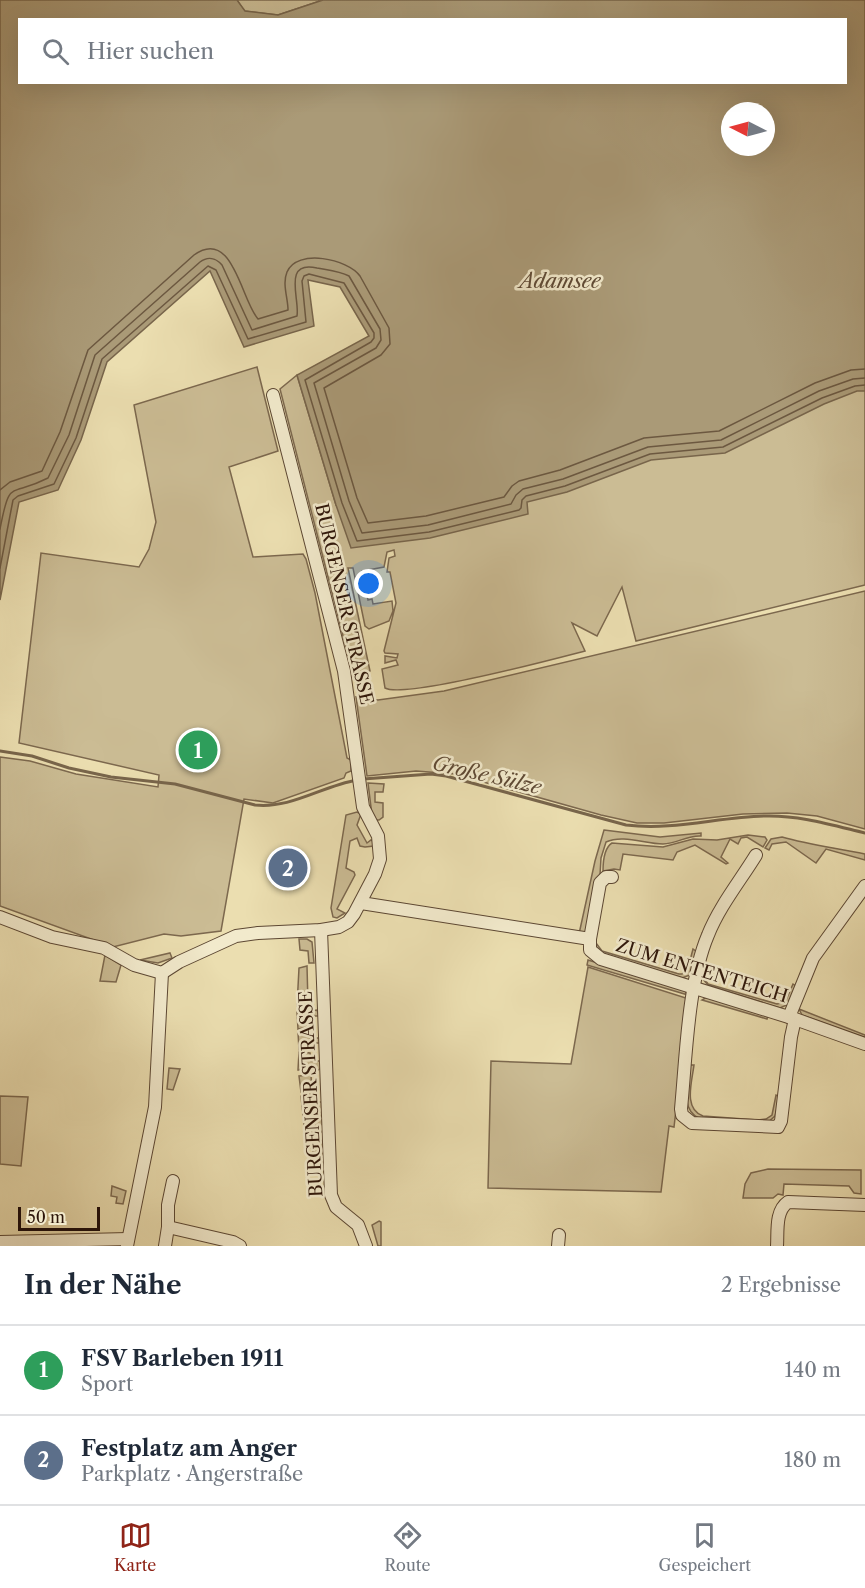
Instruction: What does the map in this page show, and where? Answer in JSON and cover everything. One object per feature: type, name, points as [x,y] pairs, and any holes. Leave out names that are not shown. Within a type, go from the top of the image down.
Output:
[{"type":"street","name":"BURGENSER STRASSE","points":[[273,395],[344,671],[364,811],[378,836],[381,853],[375,874],[361,903],[348,922],[339,927],[321,930],[331,1195],[336,1207],[358,1225],[366,1246]]},
{"type":"street","points":[[756,855],[711,926],[701,954],[694,988],[681,1109],[682,1115],[692,1123],[778,1127],[781,1121],[792,1018],[813,958],[865,886]]},
{"type":"street","points":[[361,903],[590,939],[600,883],[612,876]]},
{"type":"street","points":[[0,917],[52,937],[104,948],[134,965],[162,973],[179,962],[236,936],[321,930]]},
{"type":"street","name":"ZUM ENTENTEICH","points":[[590,939],[590,950],[601,959],[792,1018],[865,1044]]},
{"type":"street","points":[[0,1242],[128,1243],[156,1107],[162,973]]},
{"type":"street","points":[[165,1246],[168,1205],[173,1181]]},
{"type":"street","points":[[777,1246],[779,1213],[782,1206],[788,1202],[865,1204]]},
{"type":"street","points":[[168,1227],[233,1242],[240,1246]]},
{"type":"shaded area","points":[[237,0],[323,0],[278,15],[244,11]]},
{"type":"shaded area","points":[[865,360],[865,585],[636,641],[622,587],[597,636],[572,623],[585,651],[480,677],[398,690],[385,688],[382,669],[398,665],[396,660],[385,663],[385,656],[397,658],[398,654],[384,651],[396,603],[390,572],[387,572],[389,558],[395,556],[394,550],[387,552],[384,567],[362,571],[368,600],[372,599],[373,604],[392,601],[393,611],[389,621],[369,629],[365,626],[353,568],[348,568],[370,671],[353,675],[280,389],[297,375],[336,505]]},
{"type":"shaded area","points":[[257,367],[278,451],[229,467],[253,557],[303,554],[306,559],[315,593],[347,758],[351,760],[351,771],[346,773],[344,778],[273,803],[244,799],[221,931],[181,936],[164,934],[113,947],[0,906],[0,757],[30,761],[76,774],[158,787],[159,775],[19,743],[41,553],[139,567],[149,549],[156,522],[134,405]]},
{"type":"shaded area","points":[[865,591],[865,829],[817,816],[787,813],[743,814],[664,823],[637,823],[455,774],[416,771],[367,776],[356,697],[378,700],[444,691]]},
{"type":"shaded area","points":[[368,783],[384,784],[383,792],[375,792],[375,802],[383,803],[383,817],[379,820],[375,820],[372,815]]},
{"type":"shaded area","points":[[357,812],[361,814],[357,825],[367,843],[371,840],[375,842],[374,846],[365,847],[360,846],[357,838],[350,841],[346,868],[355,875],[337,909],[345,913],[337,918],[333,917],[331,908],[346,815]]},
{"type":"shaded area","points":[[604,830],[660,837],[701,833],[701,836],[663,844],[627,839],[606,842],[601,858],[600,875],[588,933],[579,934],[595,861]]},
{"type":"shaded area","points":[[748,835],[765,837],[767,840],[763,847],[747,837],[741,838],[738,844],[730,839],[721,857],[728,863],[726,864],[695,845],[677,852],[673,860],[623,854],[620,870],[603,871],[606,852],[612,843],[663,847],[693,839],[717,840]]},
{"type":"shaded area","points":[[782,837],[865,854],[865,860],[826,849],[816,863],[786,842],[772,844],[769,850],[765,848],[771,839]]},
{"type":"shaded area","points":[[299,939],[312,942],[314,963],[309,963],[308,951],[300,950]]},
{"type":"shaded area","points":[[596,943],[602,951],[679,974],[688,968],[693,949],[697,952],[690,975],[682,978],[606,955],[596,948]]},
{"type":"shaded area","points":[[170,953],[172,958],[158,963],[140,960]]},
{"type":"shaded area","points":[[105,955],[121,965],[116,982],[100,981]]},
{"type":"shaded area","points":[[588,960],[684,990],[688,995],[587,965]]},
{"type":"shaded area","points":[[703,964],[706,964],[704,978],[708,984],[777,1004],[785,1002],[793,984],[796,986],[789,1004],[780,1008],[709,986],[701,977]]},
{"type":"shaded area","points":[[307,966],[308,1004],[297,1006],[299,968]]},
{"type":"shaded area","points":[[588,967],[689,999],[674,1127],[669,1126],[661,1192],[488,1188],[491,1061],[571,1064]]},
{"type":"shaded area","points":[[707,997],[768,1015],[767,1019],[702,1000]]},
{"type":"shaded area","points":[[799,1009],[865,1035],[865,1038],[802,1015]]},
{"type":"shaded area","points":[[317,1010],[319,1016],[309,1016],[309,1027],[298,1029],[297,1012]]},
{"type":"shaded area","points":[[308,1030],[310,1038],[319,1038],[320,1043],[310,1043],[310,1049],[299,1050],[298,1032]]},
{"type":"shaded area","points":[[299,1052],[310,1053],[311,1061],[321,1061],[321,1068],[298,1070]]},
{"type":"shaded area","points":[[690,1065],[694,1065],[691,1101],[697,1112],[703,1116],[766,1119],[772,1115],[776,1095],[780,1097],[775,1116],[767,1123],[700,1119],[693,1115],[686,1095]]},
{"type":"shaded area","points":[[169,1068],[180,1069],[173,1090],[167,1089]]},
{"type":"shaded area","points":[[311,1075],[312,1092],[301,1092],[299,1076]]},
{"type":"shaded area","points":[[311,1094],[312,1102],[324,1102],[324,1132],[305,1134],[301,1096]]},
{"type":"shaded area","points":[[0,1096],[28,1097],[21,1166],[0,1164]]},
{"type":"shaded area","points":[[313,1139],[324,1141],[325,1157],[315,1159],[312,1148],[307,1148],[305,1143],[313,1143]]},
{"type":"shaded area","points":[[768,1169],[861,1170],[861,1194],[854,1193],[849,1186],[784,1184],[783,1195],[778,1194],[773,1198],[743,1198],[745,1184],[751,1173]]},
{"type":"shaded area","points":[[112,1186],[126,1191],[123,1204],[116,1203],[117,1197],[111,1196]]},
{"type":"shaded area","points":[[381,1222],[381,1246],[378,1246],[372,1225]]},
{"type":"water","name":"Adamsee","points":[[0,0],[237,0],[245,11],[278,15],[323,0],[865,0],[865,391],[857,391],[824,404],[725,453],[651,460],[567,492],[527,502],[528,514],[430,538],[351,548],[297,375],[369,336],[340,287],[308,280],[314,326],[244,347],[210,271],[107,362],[81,440],[58,490],[19,502],[0,600]]},
{"type":"waterway","name":"Große Sülze","points":[[0,751],[32,756],[69,768],[111,777],[175,784],[255,805],[281,804],[357,780]]},
{"type":"waterway","name":"Große Sülze","points":[[363,779],[431,774],[446,776],[626,825],[678,825],[778,816],[815,821],[865,833]]},
{"type":"place","name":"FSV Barleben 1911","points":[[198,750]]},
{"type":"place","name":"Festplatz am Anger","points":[[288,868]]}]
